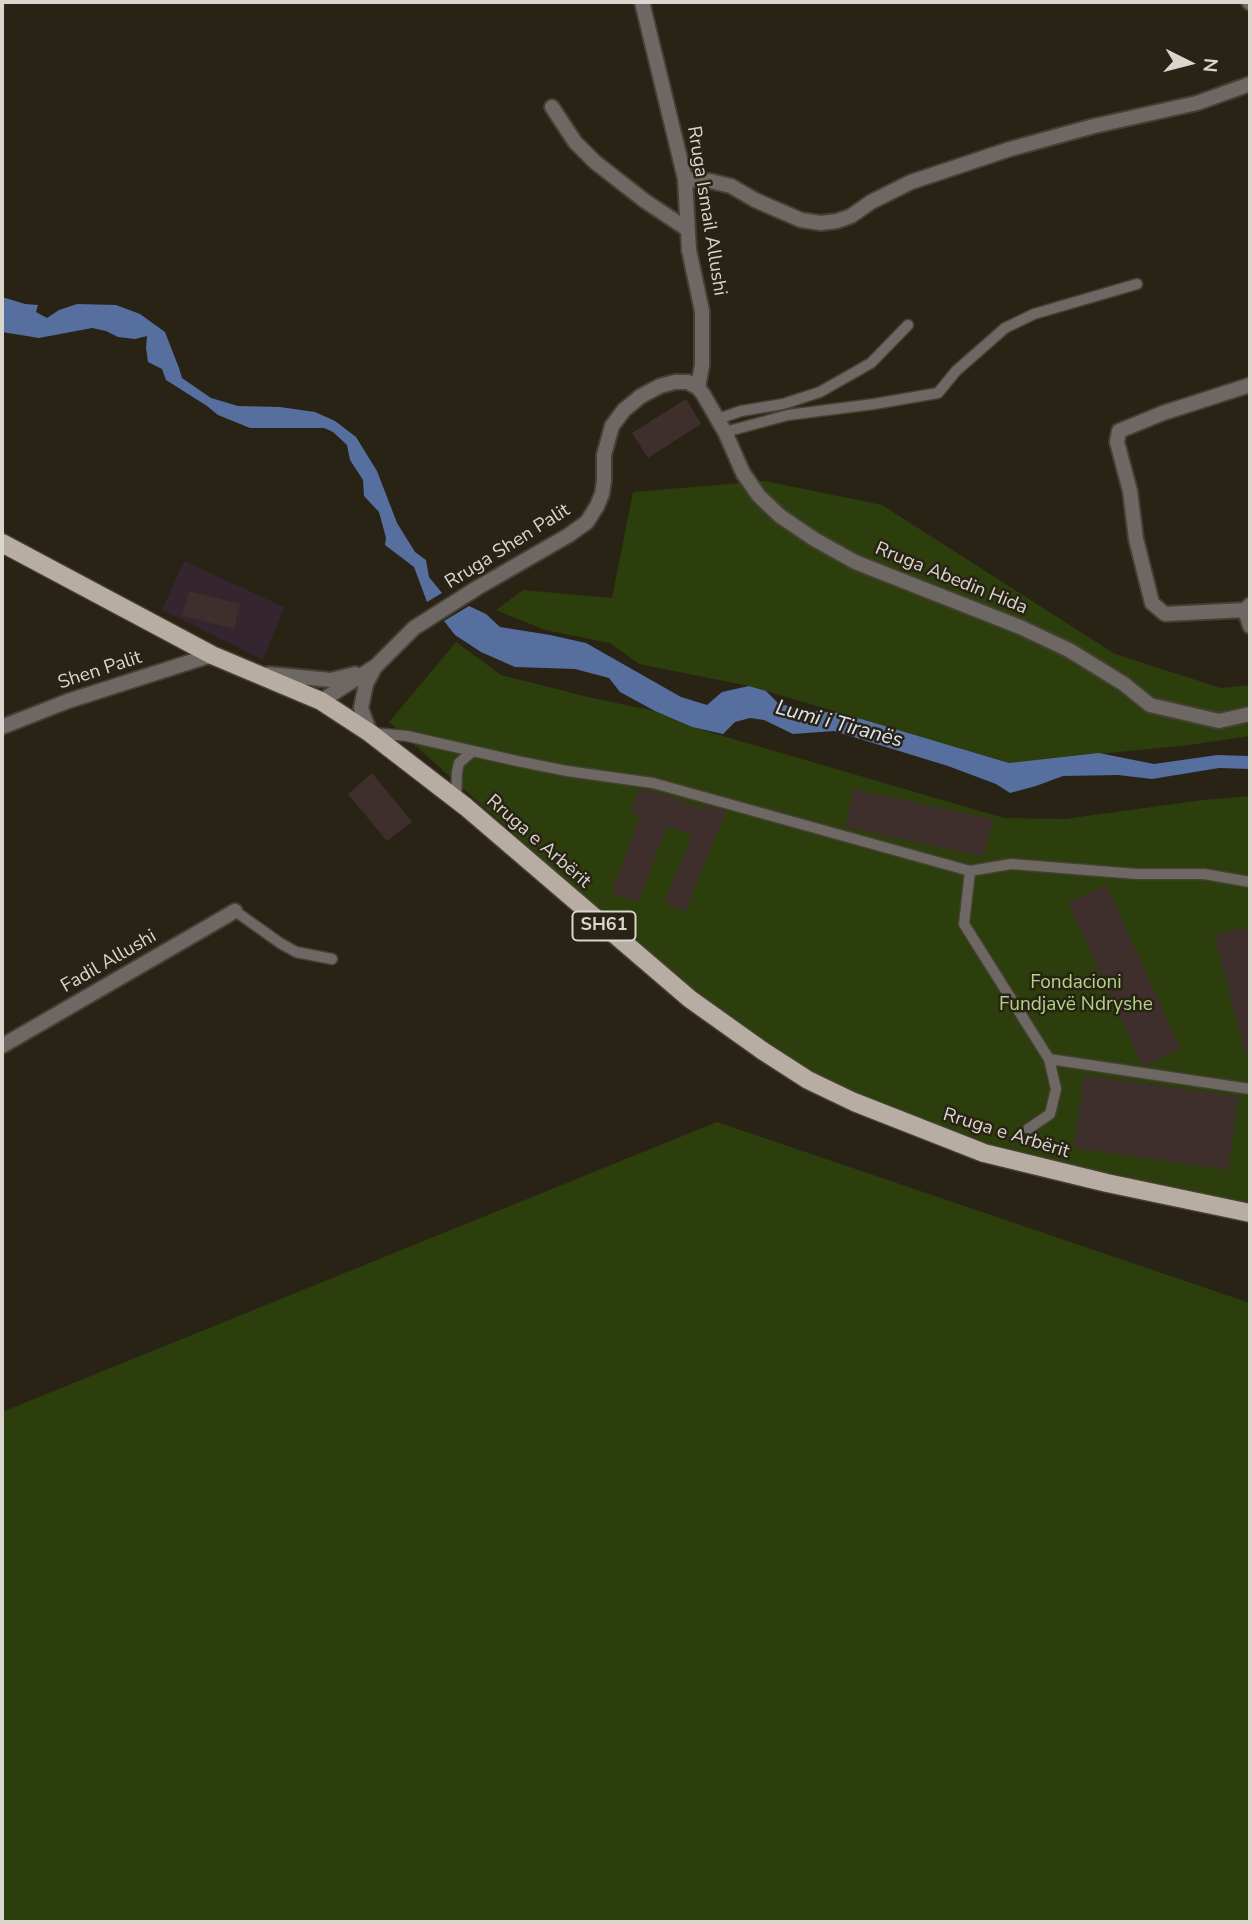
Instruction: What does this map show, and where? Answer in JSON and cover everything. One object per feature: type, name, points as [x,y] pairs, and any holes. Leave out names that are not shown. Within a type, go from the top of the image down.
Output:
[{"type":"main road","name":"Rruga e Arbërit","points":[[2,543],[212,655],[321,701],[370,733],[456,800],[690,999],[808,1080],[854,1102],[984,1153],[1107,1184],[1250,1213]]},
{"type":"street","name":"Rruga Ismail Allushi","points":[[642,2],[685,178],[689,250],[702,311],[702,365],[698,388]]},
{"type":"street","points":[[685,178],[731,186],[801,220],[821,223],[837,221],[851,216],[880,197],[911,182],[1010,149],[1094,126],[1197,103],[1250,84]]},
{"type":"street","points":[[552,107],[575,142],[595,162],[687,229]]},
{"type":"street","name":"Rruga Shen Palit","points":[[321,701],[376,666],[414,628],[587,522],[602,494],[607,442],[612,426],[624,410],[641,396],[660,386],[688,382],[698,388]]},
{"type":"street","points":[[1250,385],[1163,413],[1119,431],[1118,442],[1130,491],[1136,539],[1152,603],[1165,614],[1248,607],[1250,626]]},
{"type":"street","name":"Rruga Abedin Hida","points":[[698,388],[721,425],[743,473],[759,496],[780,516],[814,539],[855,562],[1020,627],[1069,650],[1124,684],[1150,705],[1219,721],[1250,714]]},
{"type":"street","name":"Shen Palit","points":[[2,727],[68,701],[212,655]]},
{"type":"street","points":[[254,673],[331,680],[376,666]]},
{"type":"street","points":[[370,733],[362,708],[366,684],[376,666]]},
{"type":"street","name":"Fadil Allushi","points":[[2,1046],[235,911]]},
{"type":"lane","points":[[721,425],[938,393],[956,371],[1005,328],[1034,314],[1137,284]]},
{"type":"lane","points":[[721,425],[741,411],[783,404],[820,392],[871,363],[908,326]]},
{"type":"lane","points":[[370,733],[407,736],[567,771],[653,783],[970,872],[1011,864],[1137,874],[1204,874],[1250,882]]},
{"type":"lane","points":[[456,800],[459,763],[472,751]]},
{"type":"lane","points":[[970,872],[964,924],[1049,1059],[1056,1089],[1050,1114],[1028,1129]]},
{"type":"lane","points":[[235,911],[296,952],[332,959]]},
{"type":"lane","points":[[1049,1059],[1250,1089]]},
{"type":"shaded area","points":[[184,561],[284,607],[263,660],[162,610]]},
{"type":"green space","points":[[765,481],[882,505],[1115,654],[1221,688],[1250,685],[1250,736],[1189,745],[1009,763],[749,686],[639,664],[610,643],[545,630],[496,610],[523,590],[612,598],[633,492]]},
{"type":"green space","name":"Fondacioni Fundjavë Ndryshe","points":[[456,642],[501,675],[655,711],[692,727],[1004,818],[1064,819],[1250,796],[1250,1217],[985,1150],[838,1089],[710,1003],[612,922],[389,722]]},
{"type":"green space","points":[[717,1122],[1250,1303],[1250,1922],[2,1922],[2,1412]]},
{"type":"water","points":[[2,297],[38,305],[36,312],[47,318],[59,310],[77,304],[116,305],[140,314],[165,332],[182,378],[211,398],[238,406],[280,407],[315,412],[335,421],[356,437],[377,471],[397,523],[415,552],[426,560],[429,577],[442,593],[427,602],[414,567],[385,545],[386,538],[379,512],[364,496],[363,480],[350,460],[347,445],[333,432],[324,428],[250,428],[218,415],[166,380],[162,369],[148,362],[147,336],[135,339],[118,337],[92,328],[39,338],[2,332]]},
{"type":"water","name":"Lumi i Tiranës","points":[[469,606],[486,614],[500,627],[586,643],[681,697],[707,705],[722,692],[749,686],[766,691],[779,704],[841,713],[1009,763],[1099,753],[1154,764],[1217,755],[1250,756],[1250,769],[1219,768],[1152,779],[1118,775],[1063,776],[1010,793],[996,784],[948,766],[834,731],[793,734],[764,720],[750,718],[735,722],[723,734],[692,727],[655,711],[620,692],[609,678],[575,669],[515,667],[481,652],[455,635],[444,621]]},
{"type":"building","points":[[686,399],[701,424],[648,458],[632,433]]},
{"type":"building","points":[[189,591],[240,604],[234,629],[182,616]]},
{"type":"building","points":[[372,773],[412,822],[387,841],[348,794]]},
{"type":"building","points":[[639,789],[661,793],[703,809],[704,805],[726,811],[685,912],[664,903],[692,835],[667,826],[638,903],[611,893],[640,816],[630,813]]},
{"type":"building","points":[[853,789],[993,819],[984,857],[845,827]]},
{"type":"building","points":[[1106,885],[1181,1049],[1145,1066],[1142,1065],[1068,903]]},
{"type":"building","points":[[1246,927],[1250,944],[1250,1055],[1246,1055],[1214,935]]},
{"type":"building","points":[[1084,1075],[1239,1097],[1228,1170],[1074,1148]]}]
